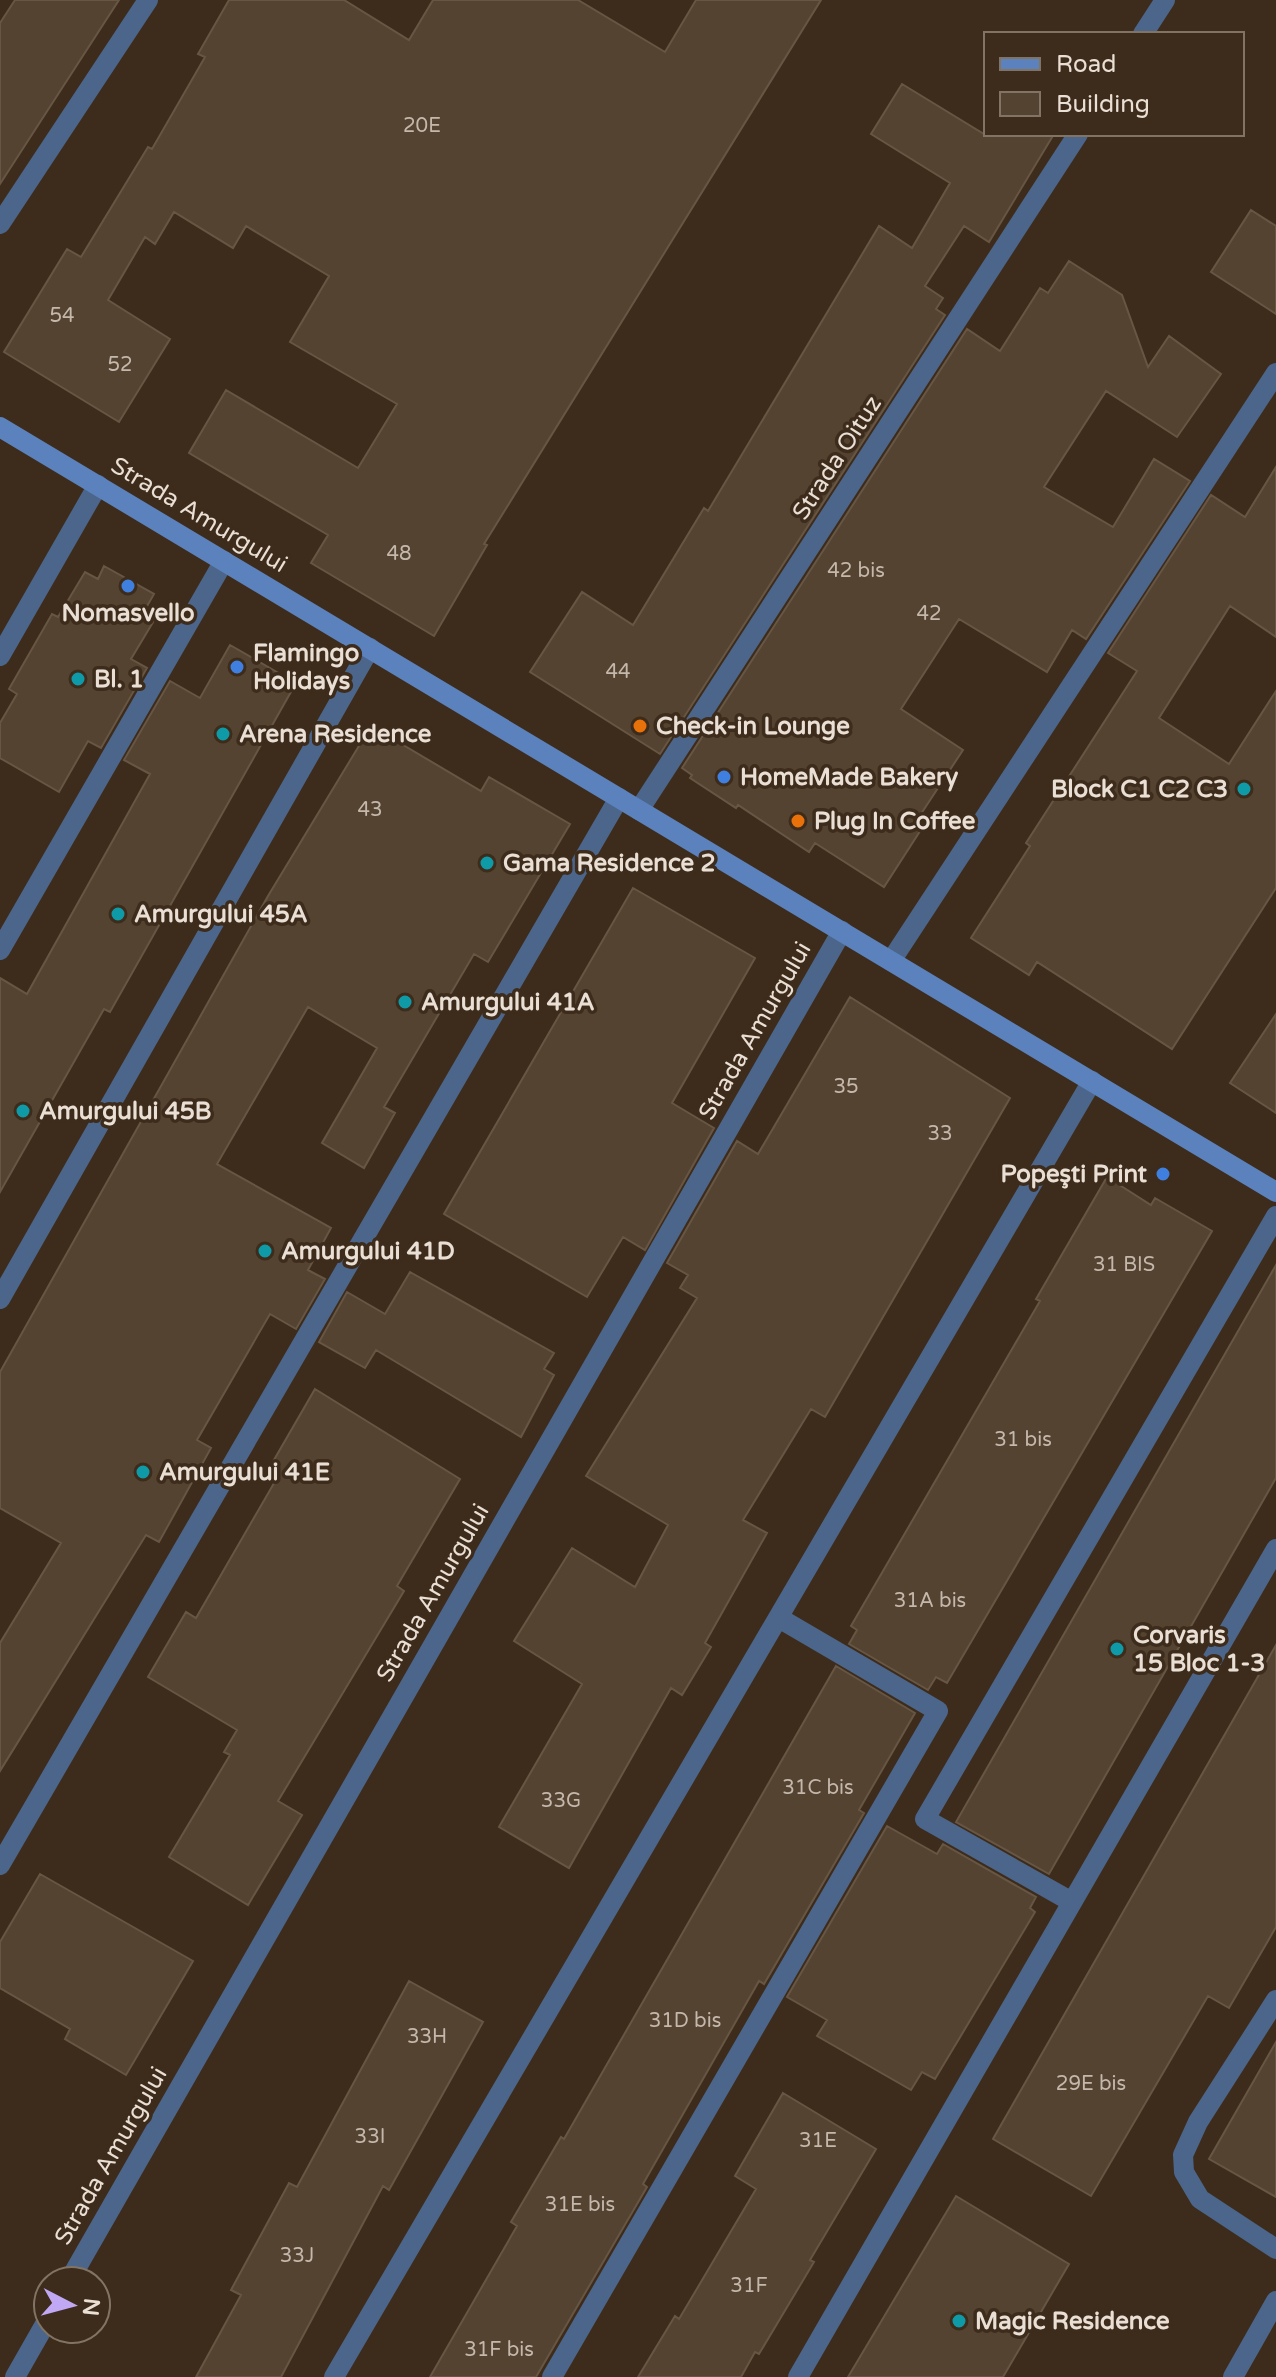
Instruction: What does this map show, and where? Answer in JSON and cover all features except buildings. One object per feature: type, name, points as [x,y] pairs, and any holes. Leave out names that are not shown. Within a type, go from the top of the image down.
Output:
[{"type":"street","name":"Strada Amurgului","points":[[0,427],[1276,1192]]},
{"type":"lane","points":[[0,224],[148,0]]},
{"type":"lane","points":[[1144,32],[1165,0]]},
{"type":"lane","name":"Strada Oituz","points":[[639,810],[1077,136]]},
{"type":"lane","points":[[891,961],[1276,373]]},
{"type":"lane","points":[[0,656],[98,485]]},
{"type":"lane","points":[[0,950],[224,561]]},
{"type":"lane","points":[[0,1299],[370,648]]},
{"type":"lane","points":[[0,1865],[619,798]]},
{"type":"lane","name":"Strada Amurgului","points":[[78,2265],[842,931]]},
{"type":"lane","points":[[334,2377],[1092,1081]]},
{"type":"lane","points":[[1072,1902],[925,1819],[1276,1216]]},
{"type":"lane","points":[[798,2377],[1276,1549]]},
{"type":"lane","points":[[552,2377],[938,1711],[779,1618]]},
{"type":"lane","points":[[1275,1999],[1198,2122],[1183,2155],[1184,2172],[1200,2199],[1226,2220],[1276,2249]]},
{"type":"lane","points":[[1233,2377],[1276,2301]]},
{"type":"lane","points":[[15,2377],[33,2345]]},
{"type":"place","name":"Nomasvello","points":[[128,586]]},
{"type":"place","name":"Flamingo Holidays","points":[[237,667]]},
{"type":"place","name":"Bl. 1","points":[[78,679]]},
{"type":"place","name":"Check-in Lounge","points":[[640,726]]},
{"type":"place","name":"Arena Residence","points":[[223,734]]},
{"type":"place","name":"HomeMade Bakery","points":[[724,777]]},
{"type":"place","name":"Block C1 C2 C3","points":[[1244,789]]},
{"type":"place","name":"Plug In Coffee","points":[[798,821]]},
{"type":"place","name":"Gama Residence 2","points":[[487,863]]},
{"type":"place","name":"Amurgului 45A","points":[[118,914]]},
{"type":"place","name":"Amurgului 41A","points":[[405,1002]]},
{"type":"place","name":"Amurgului 45B","points":[[23,1111]]},
{"type":"place","name":"Popeşti Print","points":[[1163,1174]]},
{"type":"place","name":"Amurgului 41D","points":[[265,1251]]},
{"type":"place","name":"Amurgului 41E","points":[[143,1472]]},
{"type":"place","name":"Corvaris 15 Bloc 1-3","points":[[1117,1649]]},
{"type":"place","name":"Magic Residence","points":[[959,2321]]}]
